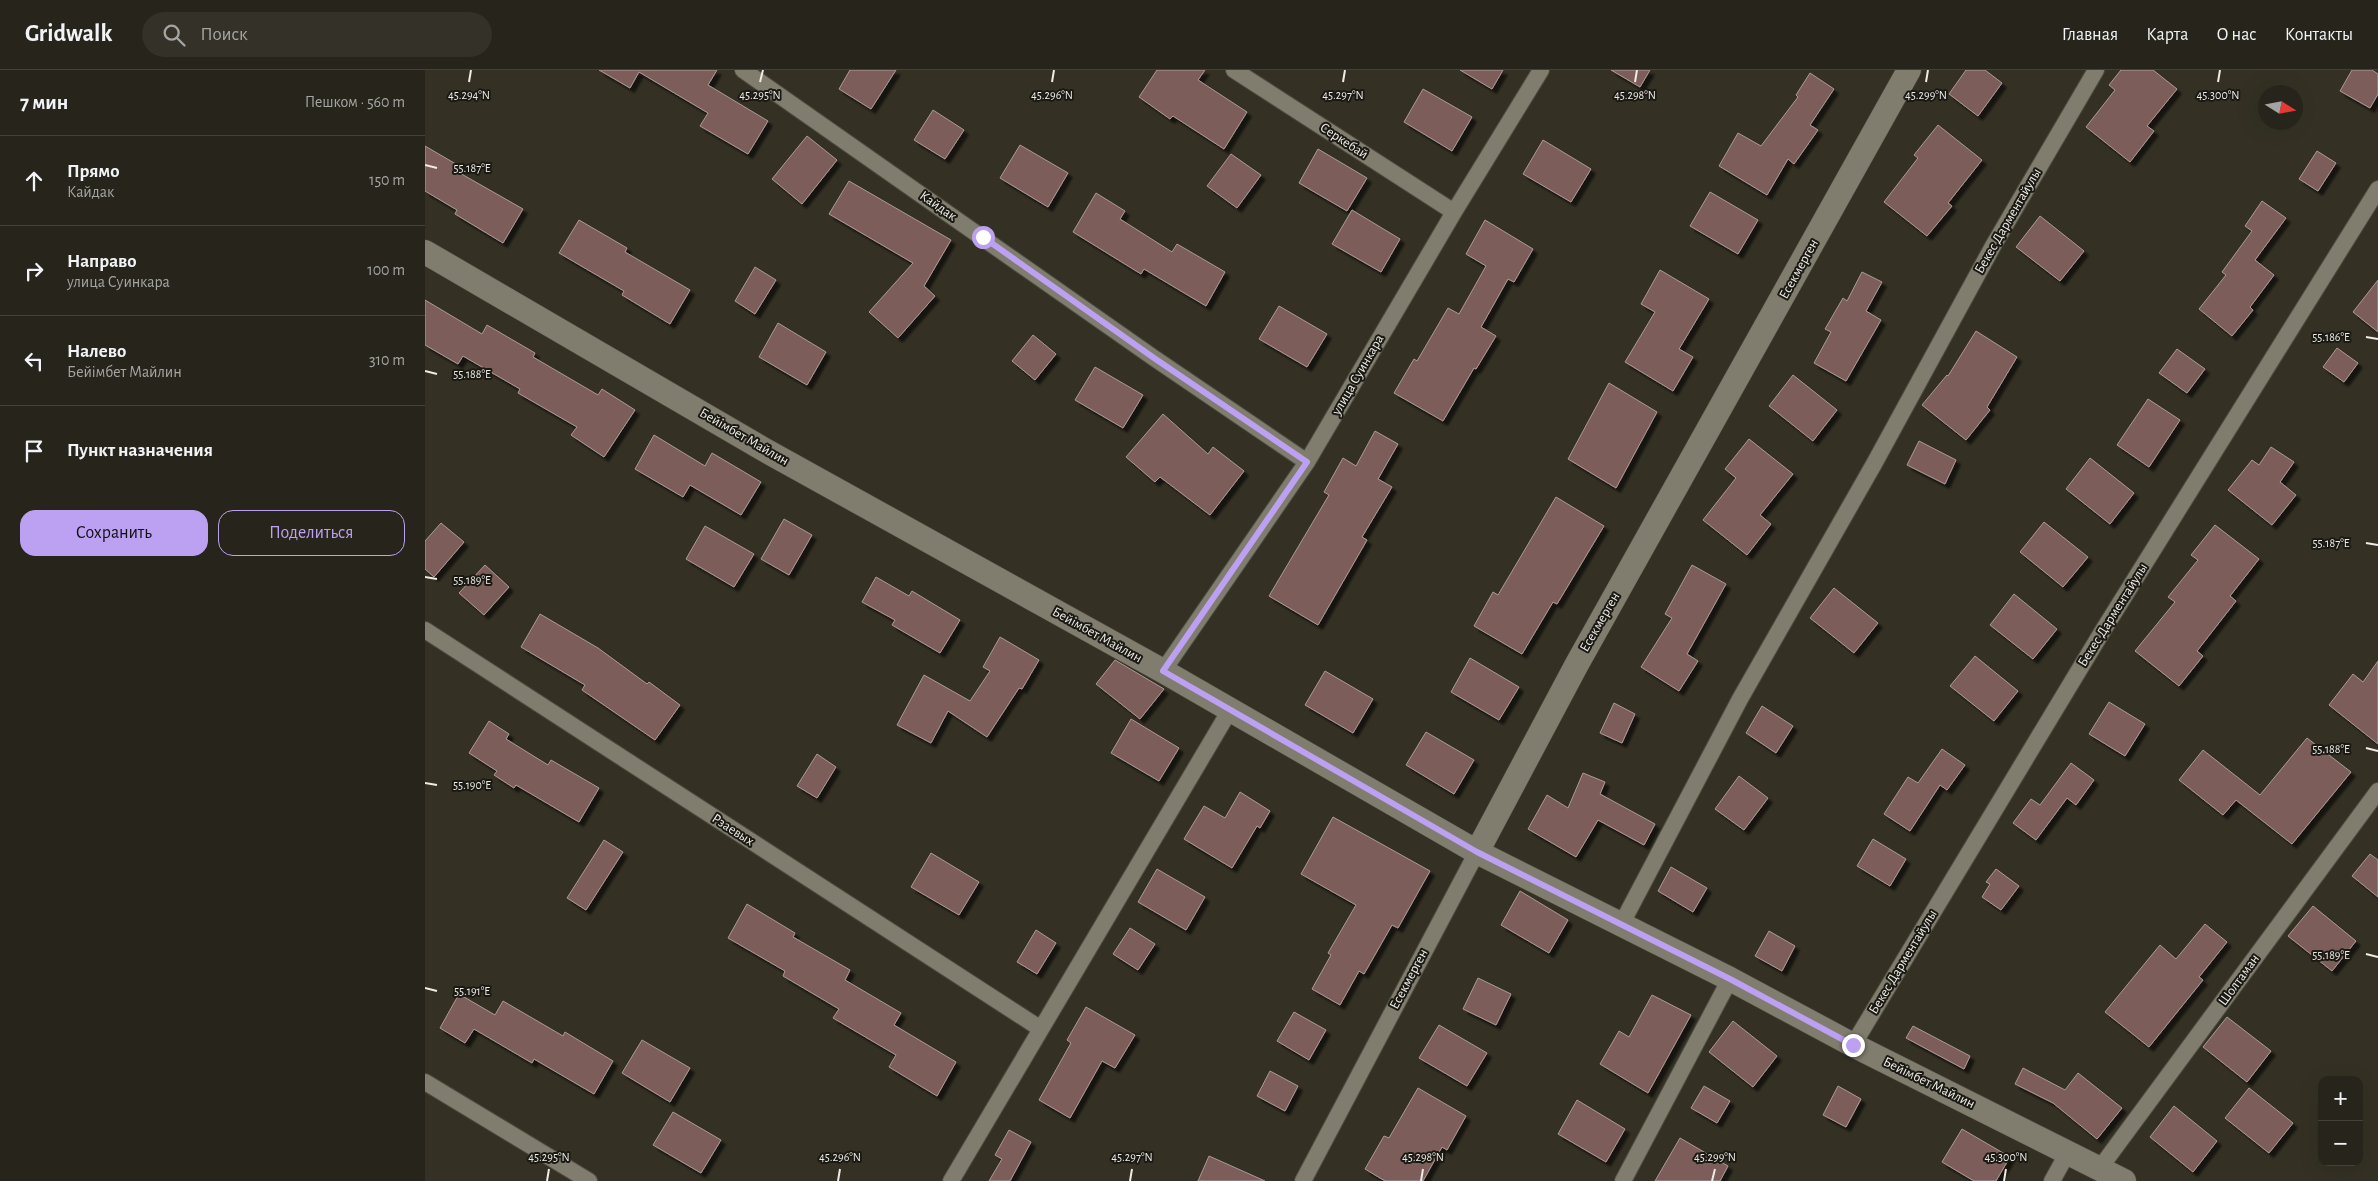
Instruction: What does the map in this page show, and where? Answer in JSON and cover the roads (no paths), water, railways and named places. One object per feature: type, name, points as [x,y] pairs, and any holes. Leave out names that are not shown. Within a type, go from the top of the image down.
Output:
[{"type":"street","name":"Кайдак","points":[[743,70],[1154,358],[1307,462]]},
{"type":"street","name":"Серкебай","points":[[1234,70],[1454,212]]},
{"type":"street","name":"улица Суинкара","points":[[1163,671],[1307,462],[1454,212],[1541,70]]},
{"type":"street","name":"Eсекмерген","points":[[1303,1181],[1577,664],[1909,70]]},
{"type":"street","name":"Бекес Дарментайулы","points":[[1621,925],[1740,699],[1874,464],[1993,246],[2096,70]]},
{"type":"street","name":"Бекес Дарментайулы","points":[[1853,1045],[2102,632],[2378,189]]},
{"type":"street","name":"Бейімбет Майлин","points":[[425,252],[763,449],[1163,671],[1477,852],[1730,979],[1853,1045],[2124,1181]]},
{"type":"street","name":"Рзаевых","points":[[425,630],[1041,1029]]},
{"type":"street","points":[[951,1181],[1229,710]]},
{"type":"street","name":"Шолтаман","points":[[2100,1168],[2378,791]]},
{"type":"street","points":[[1623,1181],[1730,979]]},
{"type":"street","points":[[425,1082],[589,1181]]},
{"type":"street","points":[[2052,1181],[2068,1152]]}]
